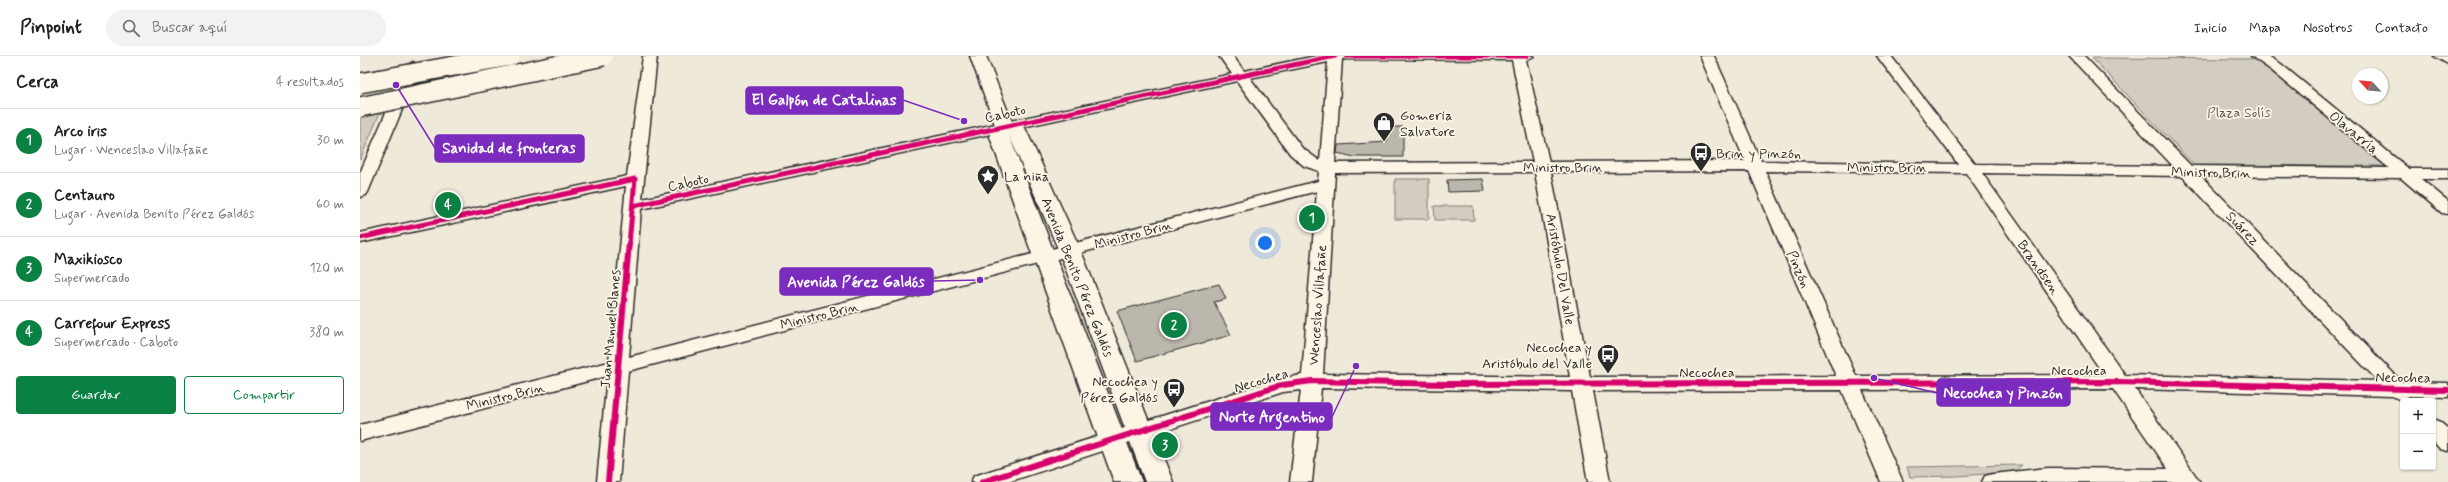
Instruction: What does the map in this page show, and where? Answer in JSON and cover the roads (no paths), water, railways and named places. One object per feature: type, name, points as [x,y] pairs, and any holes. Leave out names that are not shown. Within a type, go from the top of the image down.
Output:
[{"type":"main road","points":[[360,75],[468,56]]},
{"type":"main road","points":[[360,83],[510,56]]},
{"type":"main road","points":[[360,96],[575,56]]},
{"type":"main road","points":[[360,107],[603,56]]},
{"type":"main road","name":"Avenida Benito Pérez Galdós","points":[[978,56],[1004,125],[1018,132],[1070,251],[1138,432],[1159,482]]},
{"type":"main road","name":"Avenida Benito Pérez Galdós","points":[[1004,125],[999,137],[1128,482]]},
{"type":"street","name":"Juan Manuel Blanes","points":[[608,482],[635,179],[650,56]]},
{"type":"street","points":[[1226,56],[1296,151],[1326,176]]},
{"type":"street","name":"Caboto","points":[[633,206],[1004,125],[1335,56]]},
{"type":"street","name":"Wenceslao Villafañe","points":[[1301,482],[1312,380],[1335,56]]},
{"type":"street","points":[[1347,56],[1527,56]]},
{"type":"street","name":"Aristóbulo Del Valle","points":[[1518,56],[1542,167],[1599,482]]},
{"type":"street","name":"Pinzón","points":[[1707,56],[1892,482]]},
{"type":"street","name":"Brandsen","points":[[1884,56],[1970,168],[2187,480]]},
{"type":"street","name":"Suárez","points":[[2076,56],[2402,395]]},
{"type":"street","name":"Olavarría","points":[[2258,56],[2276,67],[2448,209]]},
{"type":"street","points":[[2442,56],[2448,60]]},
{"type":"street","points":[[360,192],[413,66]]},
{"type":"street","name":"Ministro Brin","points":[[360,432],[1070,251],[1326,176],[1542,167],[1755,166],[2448,174]]},
{"type":"street","points":[[360,238],[635,179]]},
{"type":"street","name":"Necochea","points":[[982,482],[1282,385],[1312,380],[1446,384],[2118,382],[2402,395],[2448,390]]},
{"type":"street","points":[[2436,430],[2448,443]]},
{"type":"street","points":[[1993,482],[2048,476],[2187,480]]},
{"type":"place","name":"Sanidad de fronteras","points":[[396,85]]},
{"type":"place","name":"El Galpón de Catalinas","points":[[964,121]]},
{"type":"place","name":"Gomeria Salvatore","points":[[1384,142]]},
{"type":"place","name":"Brin y Pinzón","points":[[1701,172]]},
{"type":"place","name":"La niña","points":[[988,196]]},
{"type":"place","name":"Carrefour Express","points":[[448,205]]},
{"type":"place","name":"Arco iris","points":[[1312,218]]},
{"type":"place","name":"Avenida Pérez Galdós","points":[[980,280]]},
{"type":"place","name":"Centauro","points":[[1174,325]]},
{"type":"place","name":"Norte Argentino","points":[[1356,366]]},
{"type":"place","name":"Necochea y Aristóbulo del Valle","points":[[1608,374]]},
{"type":"place","name":"Necochea y Pinzón","points":[[1874,378]]},
{"type":"place","name":"Necochea y Pérez Galdós","points":[[1174,408]]},
{"type":"place","name":"Maxikiosco","points":[[1165,445]]},
{"type":"park label","name":"Plaza Solís","points":[[2239,112]]}]
